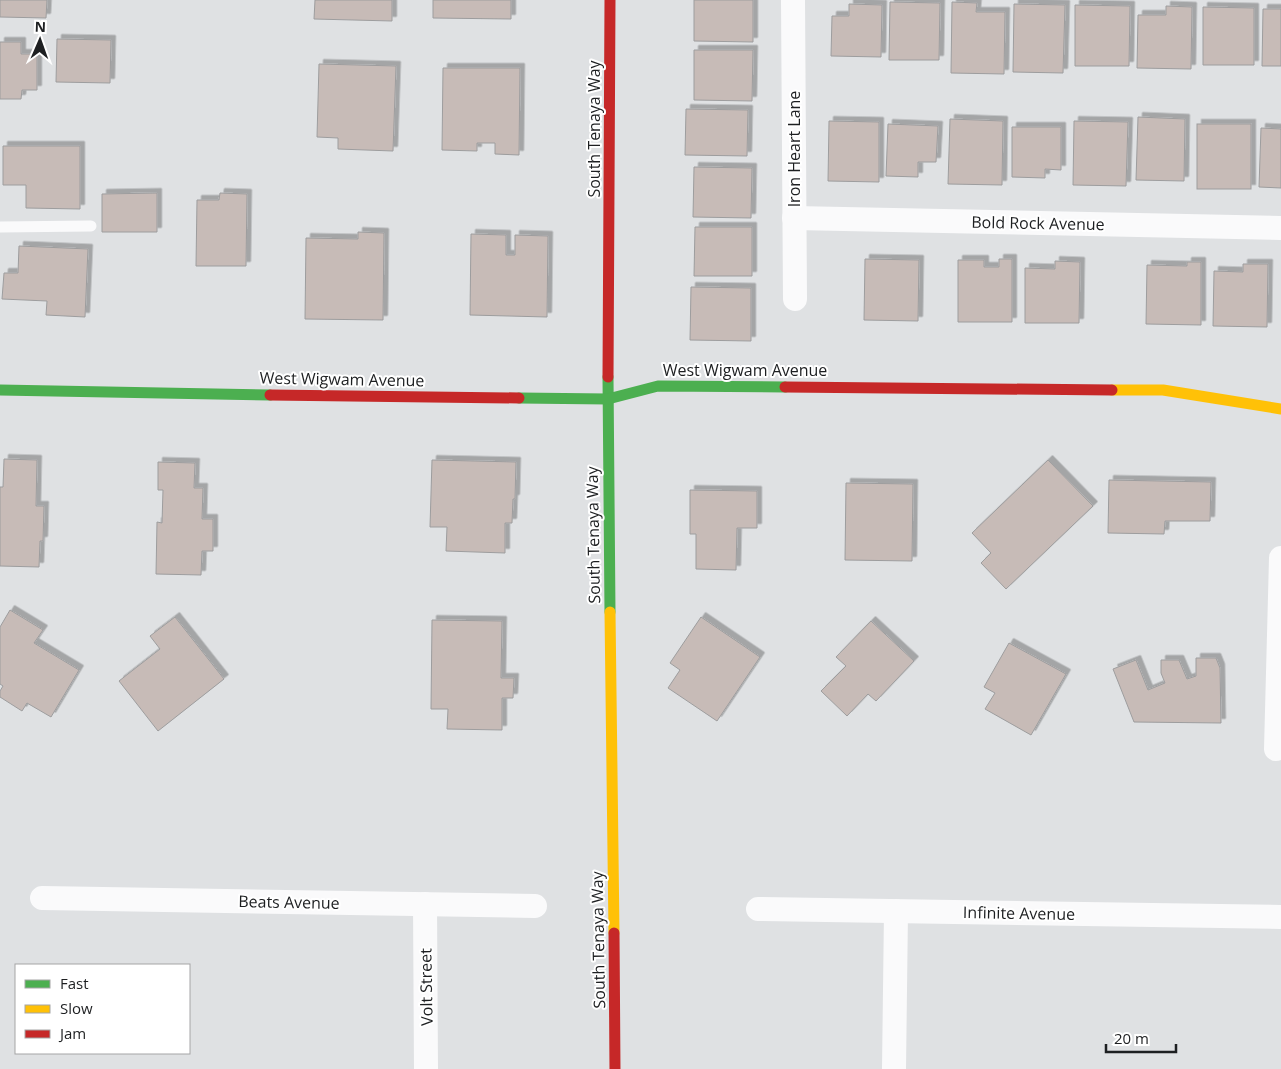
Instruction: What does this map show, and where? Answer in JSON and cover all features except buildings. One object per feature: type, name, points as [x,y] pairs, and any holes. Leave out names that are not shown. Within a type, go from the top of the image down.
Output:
[{"type":"street","name":"South Tenaya Way","points":[[610,0],[608,399],[616,1069]]},
{"type":"street","name":"Iron Heart Lane","points":[[793,0],[795,299]]},
{"type":"street","name":"Bold Rock Avenue","points":[[794,218],[1281,228]]},
{"type":"street","name":"West Wigwam Avenue","points":[[0,390],[99,393],[608,399],[658,386],[1162,390],[1281,409]]},
{"type":"street","points":[[1276,749],[1281,558]]},
{"type":"street","name":"Beats Avenue","points":[[42,898],[535,906]]},
{"type":"street","name":"Volt Street","points":[[425,904],[426,1069]]},
{"type":"street","name":"Infinite Avenue","points":[[758,909],[1281,917]]},
{"type":"street","points":[[894,1069],[896,911]]},
{"type":"lane","points":[[0,227],[91,226]]},
{"type":"traffic: fast","points":[[608,377],[610,612]]},
{"type":"traffic: fast","points":[[519,398],[608,399],[658,386],[785,387]]},
{"type":"traffic: fast","points":[[0,390],[270,395]]},
{"type":"traffic: slow","points":[[1112,390],[1163,390],[1281,409]]},
{"type":"traffic: slow","points":[[610,612],[614,933]]},
{"type":"traffic: jam","points":[[608,377],[610,0]]},
{"type":"traffic: jam","points":[[785,387],[1112,390]]},
{"type":"traffic: jam","points":[[270,395],[519,398]]},
{"type":"traffic: jam","points":[[614,933],[615,1069]]}]
